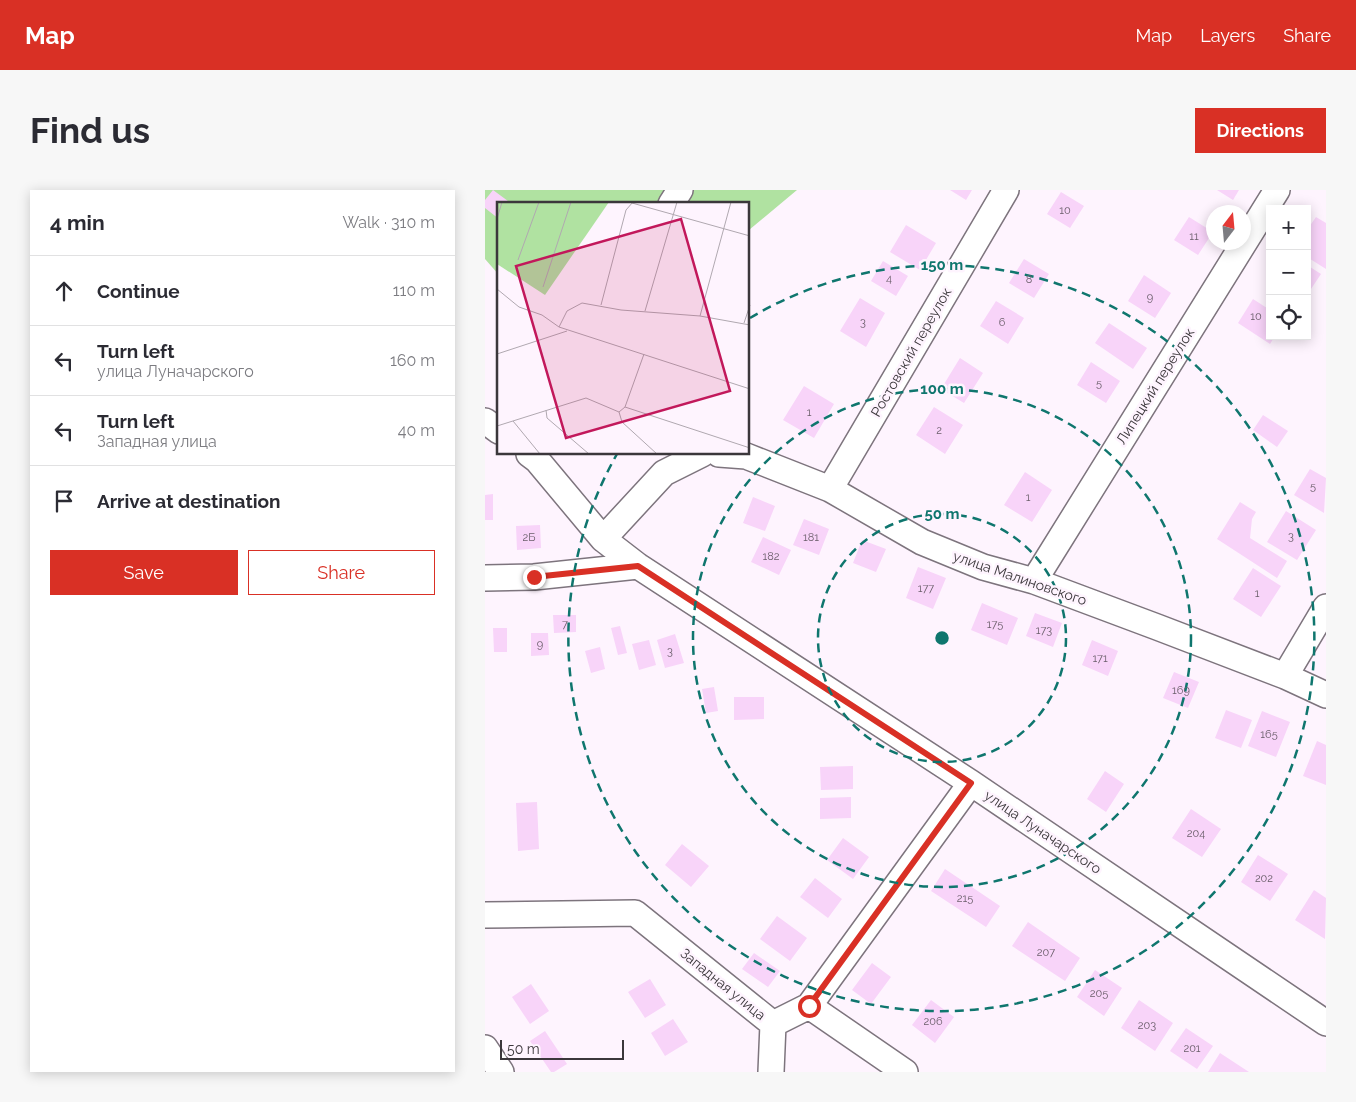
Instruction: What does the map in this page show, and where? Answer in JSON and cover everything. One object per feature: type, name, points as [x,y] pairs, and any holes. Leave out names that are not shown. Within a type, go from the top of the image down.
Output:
[{"type":"street","points":[[672,202],[680,190]]},
{"type":"street","name":"Ростовский переулок","points":[[830,489],[1006,190]]},
{"type":"street","name":"Липецкий переулок","points":[[1033,581],[1277,190]]},
{"type":"street","points":[[485,421],[497,430]]},
{"type":"street","name":"улица Луначарского","points":[[530,455],[537,460],[603,539],[638,566],[971,783],[1326,1024]]},
{"type":"street","points":[[603,539],[664,473],[700,455]]},
{"type":"street","name":"улица Малиновского","points":[[732,455],[746,456],[830,489],[921,542],[983,566],[1033,581],[1285,676],[1326,695]]},
{"type":"street","points":[[485,578],[534,577],[638,566]]},
{"type":"street","points":[[1285,676],[1326,607]]},
{"type":"street","points":[[773,1024],[809,1006],[971,783]]},
{"type":"street","name":"Западная улица","points":[[485,915],[635,913],[773,1024],[771,1072]]},
{"type":"street","points":[[809,1006],[905,1072]]},
{"type":"street","points":[[485,1048],[501,1072]]},
{"type":"green space","points":[[485,190],[797,190],[750,229],[750,202],[497,202],[497,273],[485,259]]},
{"type":"building","points":[[493,190],[509,202],[497,202],[497,217],[485,208],[485,200]]},
{"type":"building","points":[[950,190],[972,190],[966,200]]},
{"type":"building","points":[[1217,190],[1239,190],[1233,200]]},
{"type":"building","points":[[1061,192],[1084,206],[1070,228],[1047,214]]},
{"type":"building","points":[[1189,217],[1206,228],[1206,243],[1198,255],[1174,240]]},
{"type":"building","points":[[1316,217],[1326,223],[1326,269],[1311,260],[1311,224]]},
{"type":"building","points":[[906,225],[936,243],[920,270],[890,252]]},
{"type":"building","points":[[1024,259],[1049,274],[1034,298],[1009,283]]},
{"type":"building","points":[[883,261],[908,276],[896,296],[871,281]]},
{"type":"building","points":[[1311,268],[1321,274],[1311,289]]},
{"type":"building","points":[[1144,275],[1171,293],[1155,318],[1128,301]]},
{"type":"building","points":[[860,298],[885,313],[866,347],[840,331]]},
{"type":"building","points":[[1253,299],[1266,307],[1266,340],[1272,340],[1270,344],[1238,323]]},
{"type":"building","points":[[996,301],[1024,318],[1008,344],[980,326]]},
{"type":"building","points":[[1109,323],[1147,348],[1133,369],[1095,343]]},
{"type":"building","points":[[960,358],[983,373],[964,403],[941,389]]},
{"type":"building","points":[[1091,362],[1120,381],[1106,403],[1077,385]]},
{"type":"building","points":[[804,386],[834,404],[814,438],[783,420]]},
{"type":"building","points":[[934,407],[963,425],[945,454],[916,435]]},
{"type":"building","points":[[1263,415],[1288,431],[1277,447],[1253,430]]},
{"type":"building","points":[[1310,469],[1326,478],[1324,513],[1294,495]]},
{"type":"building","points":[[1025,472],[1052,490],[1032,522],[1004,505]]},
{"type":"building","points":[[493,494],[493,520],[485,520],[485,495]]},
{"type":"building","points":[[753,497],[775,506],[765,531],[743,523]]},
{"type":"building","points":[[1240,502],[1256,512],[1252,519],[1250,538],[1287,561],[1277,578],[1217,539]]},
{"type":"building","points":[[1286,511],[1316,530],[1297,560],[1267,542]]},
{"type":"building","points":[[804,519],[829,529],[819,555],[793,545]]},
{"type":"building","points":[[540,525],[541,548],[517,550],[516,526]]},
{"type":"building","points":[[763,537],[791,550],[779,575],[751,562]]},
{"type":"building","points":[[862,540],[886,549],[876,572],[853,563]]},
{"type":"building","points":[[918,567],[946,578],[933,609],[906,598]]},
{"type":"building","points":[[1253,568],[1281,586],[1261,617],[1233,599]]},
{"type":"building","points":[[982,603],[1018,618],[1007,645],[971,630]]},
{"type":"building","points":[[1035,613],[1062,623],[1053,647],[1026,636]]},
{"type":"building","points":[[553,615],[576,615],[576,632],[554,633]]},
{"type":"building","points":[[620,626],[627,653],[618,655],[611,628]]},
{"type":"building","points":[[493,628],[507,628],[507,652],[494,652]]},
{"type":"building","points":[[531,633],[548,633],[549,655],[531,656]]},
{"type":"building","points":[[675,634],[684,663],[665,668],[657,640]]},
{"type":"building","points":[[649,640],[656,665],[639,670],[632,644]]},
{"type":"building","points":[[1092,640],[1118,651],[1108,676],[1082,665]]},
{"type":"building","points":[[600,647],[605,669],[591,673],[585,651]]},
{"type":"building","points":[[1174,672],[1199,682],[1188,708],[1163,698]]},
{"type":"building","points":[[714,687],[718,711],[706,713],[702,689]]},
{"type":"building","points":[[734,697],[764,697],[764,719],[734,720]]},
{"type":"building","points":[[1226,710],[1252,720],[1241,748],[1215,738]]},
{"type":"building","points":[[1262,711],[1290,722],[1276,757],[1248,746]]},
{"type":"building","points":[[1317,741],[1326,745],[1326,785],[1303,776]]},
{"type":"building","points":[[853,766],[853,789],[821,790],[820,767]]},
{"type":"building","points":[[1105,771],[1124,784],[1106,812],[1087,799]]},
{"type":"building","points":[[851,797],[851,818],[820,819],[820,798]]},
{"type":"building","points":[[537,802],[539,849],[518,851],[516,803]]},
{"type":"building","points":[[1191,809],[1221,829],[1202,857],[1172,838]]},
{"type":"building","points":[[843,838],[869,857],[853,879],[827,860]]},
{"type":"building","points":[[682,844],[709,866],[691,887],[665,865]]},
{"type":"building","points":[[1258,855],[1288,874],[1270,901],[1241,882]]},
{"type":"building","points":[[945,869],[1000,906],[986,927],[931,891]]},
{"type":"building","points":[[815,878],[842,899],[828,918],[800,897]]},
{"type":"building","points":[[1314,890],[1326,898],[1325,939],[1295,920]]},
{"type":"building","points":[[777,916],[807,938],[790,961],[760,939]]},
{"type":"building","points":[[1028,922],[1080,958],[1065,981],[1012,946]]},
{"type":"building","points":[[754,953],[780,971],[768,987],[742,969]]},
{"type":"building","points":[[872,963],[891,977],[871,1004],[852,990]]},
{"type":"building","points":[[1095,970],[1122,988],[1104,1016],[1077,997]]},
{"type":"building","points":[[650,979],[666,1005],[645,1018],[628,992]]},
{"type":"building","points":[[531,984],[549,1011],[530,1024],[512,997]]},
{"type":"building","points":[[931,1000],[954,1017],[935,1043],[912,1025]]},
{"type":"building","points":[[1139,1000],[1173,1023],[1155,1051],[1121,1028]]},
{"type":"building","points":[[673,1019],[688,1042],[665,1056],[651,1033]]},
{"type":"building","points":[[1186,1028],[1213,1046],[1197,1069],[1170,1051]]},
{"type":"building","points":[[545,1031],[567,1064],[554,1072],[551,1072],[530,1041]]},
{"type":"building","points":[[1220,1053],[1249,1072],[1208,1072]]},
{"type":"route","points":[[534,577],[638,566],[971,783],[809,1006]]}]
